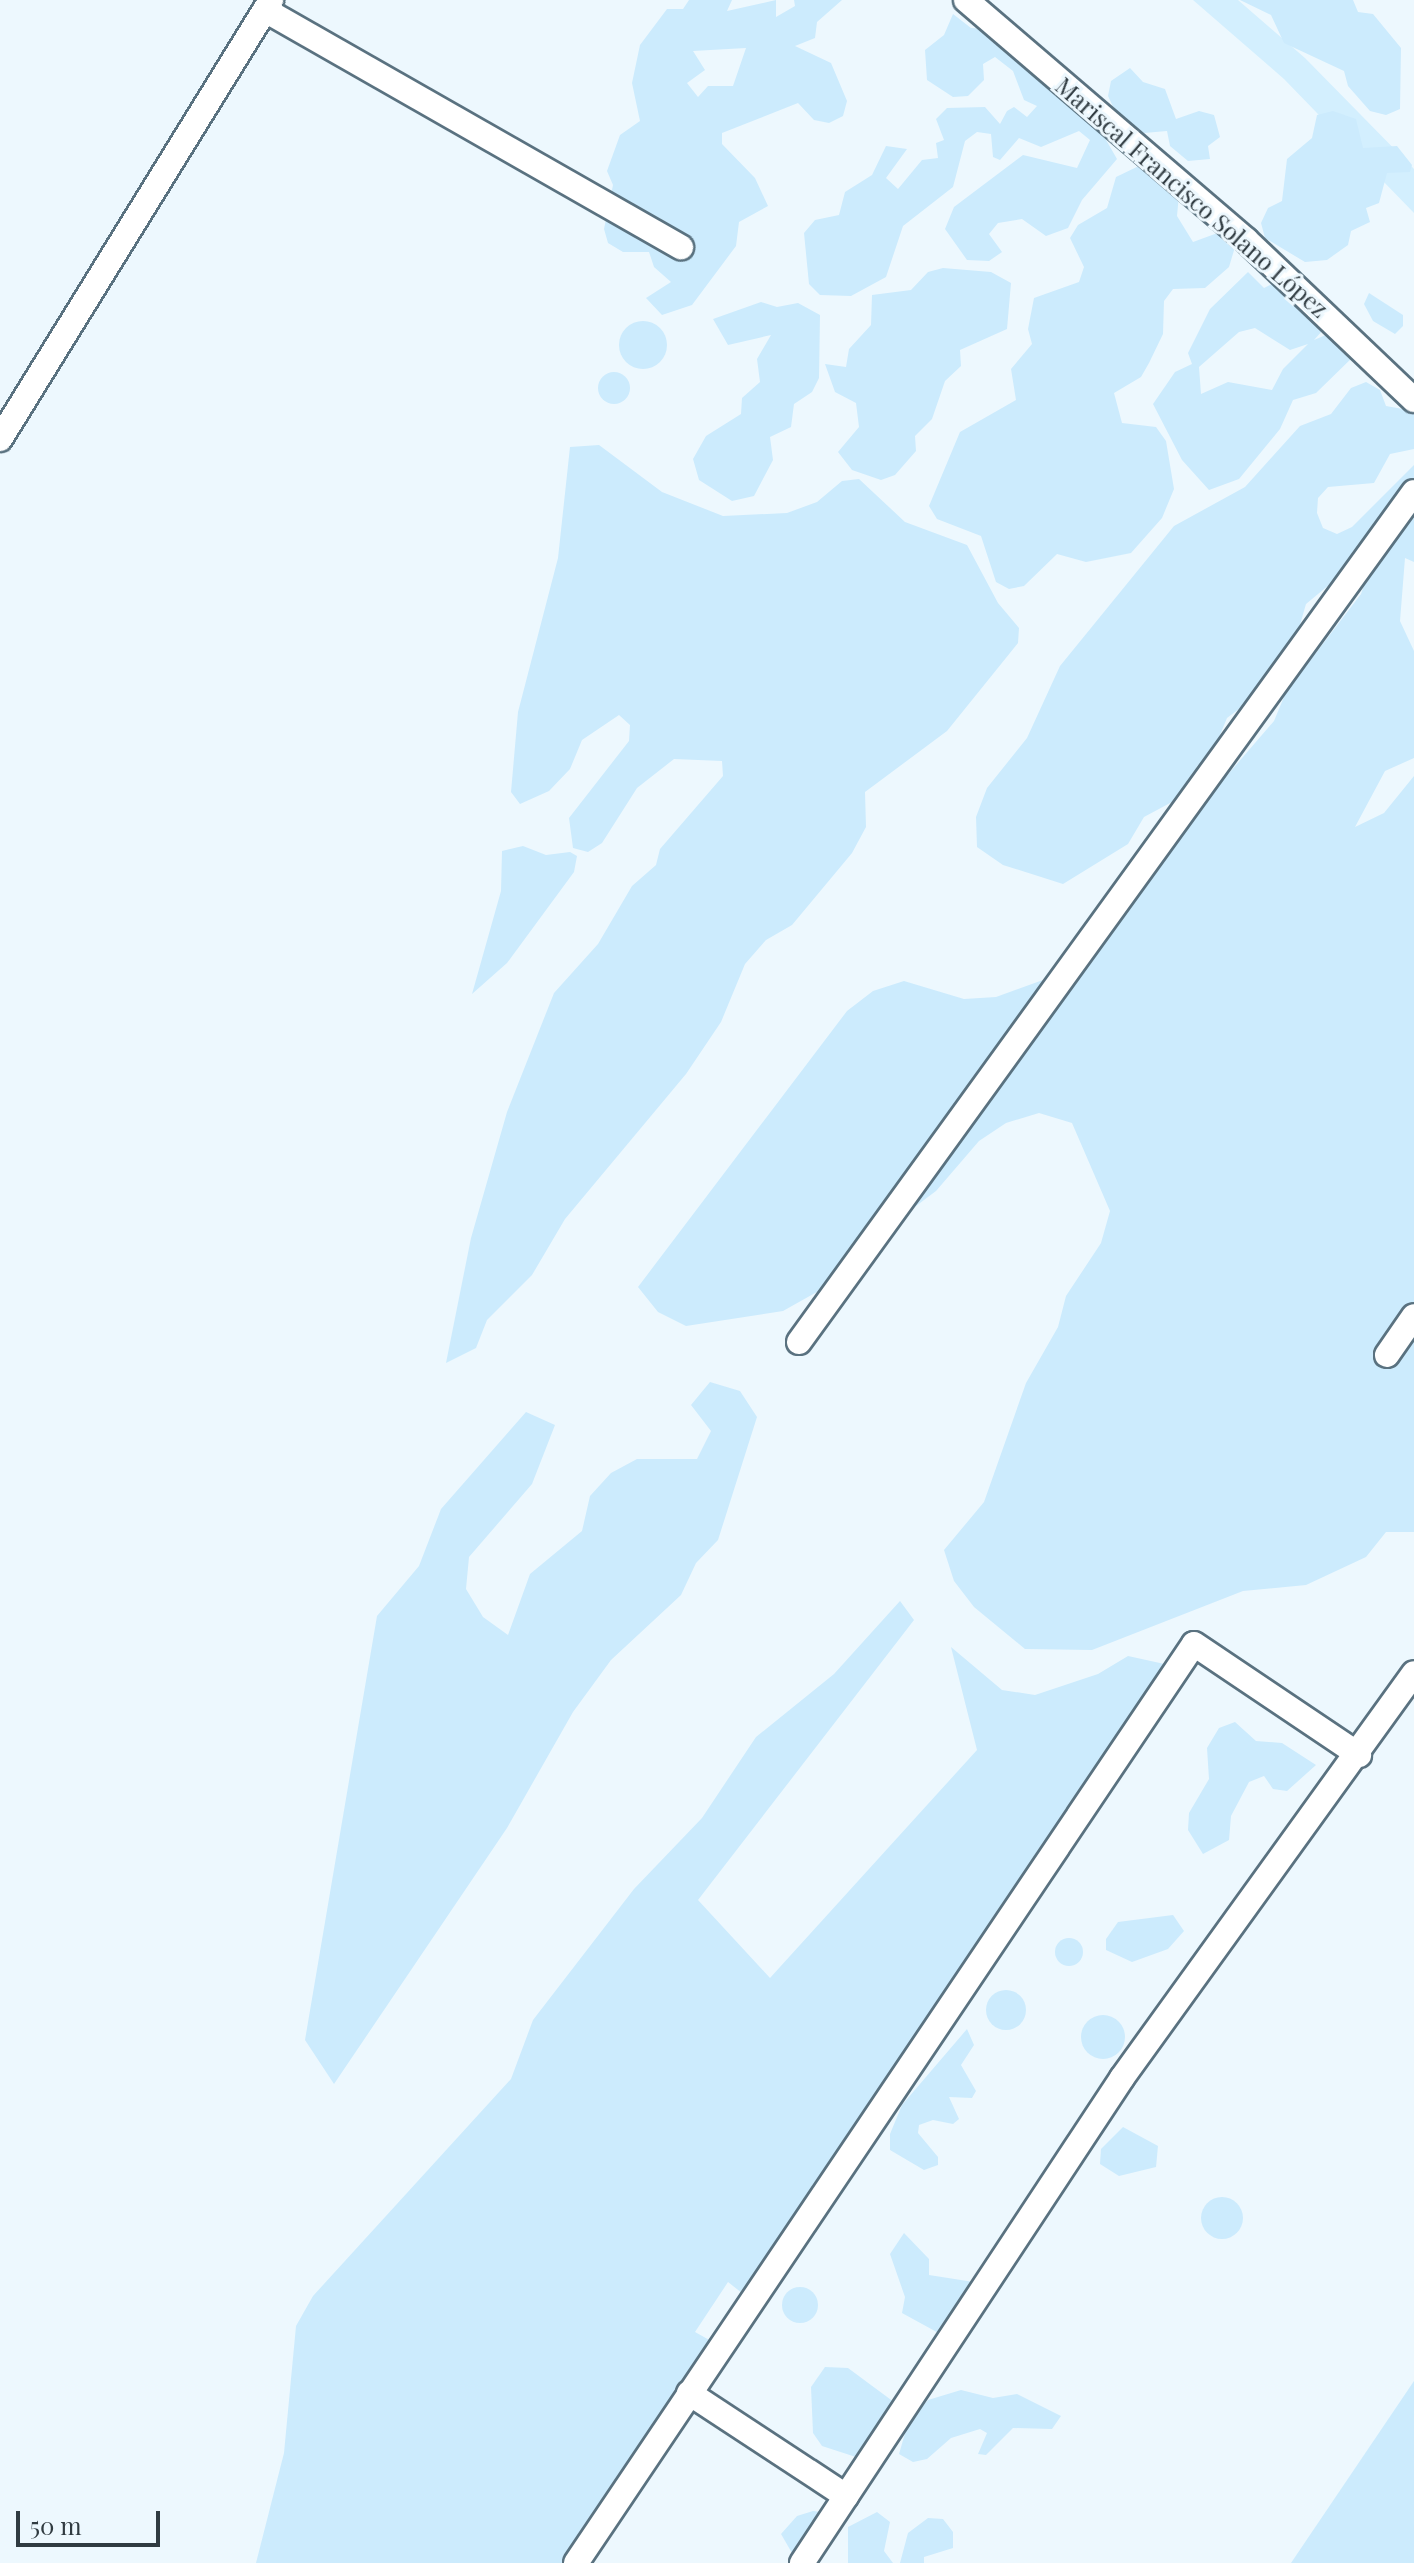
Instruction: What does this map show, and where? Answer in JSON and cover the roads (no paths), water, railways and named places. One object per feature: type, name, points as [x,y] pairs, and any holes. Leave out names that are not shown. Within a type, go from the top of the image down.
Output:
[{"type":"street","name":"Mariscal Francisco Solano López","points":[[966,0],[1246,240],[1414,400]]},
{"type":"street","points":[[0,439],[268,5],[681,247]]},
{"type":"street","points":[[799,1342],[1414,492]]},
{"type":"street","points":[[1387,1355],[1414,1316]]},
{"type":"street","points":[[576,2563],[1194,1644],[1359,1755]]},
{"type":"street","points":[[802,2563],[1122,2078],[1359,1755],[1414,1673]]},
{"type":"street","points":[[689,2393],[846,2496]]}]
